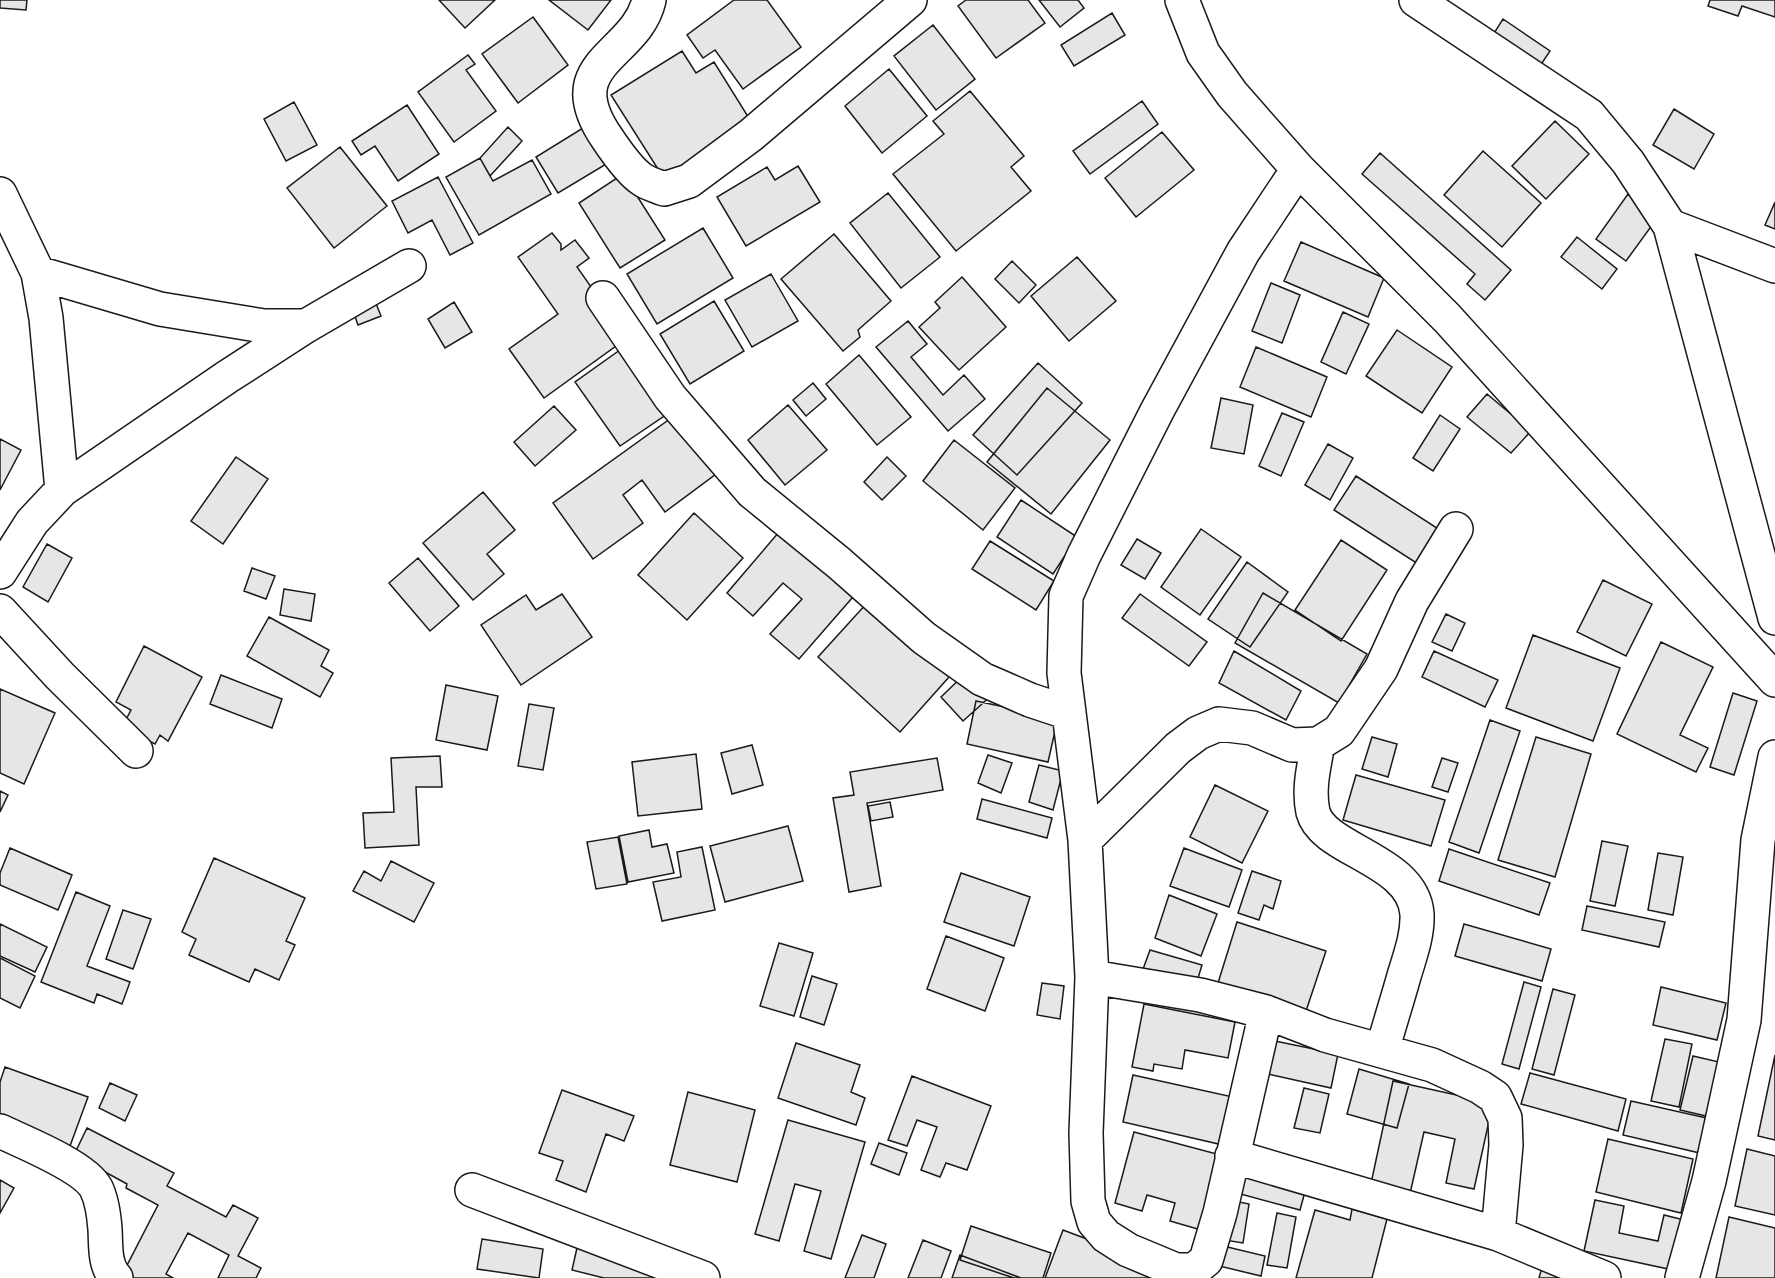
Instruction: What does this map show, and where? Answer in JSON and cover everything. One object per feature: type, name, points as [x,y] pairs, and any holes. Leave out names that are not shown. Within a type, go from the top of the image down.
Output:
[{"type":"street","points":[[649,0],[645,15],[600,66],[590,83],[590,103],[598,126],[615,150],[641,179],[664,189],[689,181],[752,135],[847,51],[910,0]]},
{"type":"street","points":[[1182,0],[1203,53],[1232,94],[1298,169],[1447,318],[1775,680]]},
{"type":"street","points":[[1416,0],[1589,115],[1628,162],[1670,226],[1775,618]]},
{"type":"street","points":[[1266,1012],[1220,1213],[1206,1260],[1194,1270],[1176,1270],[1128,1250],[1106,1236],[1094,1222],[1088,1201],[1086,1133],[1092,977],[1085,840],[1064,673],[1066,596],[1084,555],[1157,411],[1243,252],[1298,169]]},
{"type":"street","points":[[0,194],[38,273],[46,318],[62,490]]},
{"type":"street","points":[[1670,226],[1775,266]]},
{"type":"street","points":[[0,572],[7,558],[33,522],[62,490],[306,326],[409,266]]},
{"type":"street","points":[[38,273],[160,309],[264,326],[306,326]]},
{"type":"street","points":[[603,298],[670,397],[752,492],[839,563],[924,638],[982,679],[1030,700],[1070,713]]},
{"type":"street","points":[[1085,840],[1178,748],[1198,732],[1219,724],[1252,728],[1293,745],[1318,744],[1339,731],[1381,669],[1412,601],[1456,529]]},
{"type":"street","points":[[0,611],[60,676],[136,751]]},
{"type":"street","points":[[1318,744],[1310,791],[1313,813],[1319,825],[1332,836],[1375,861],[1409,888],[1417,912],[1416,935],[1382,1051]]},
{"type":"street","points":[[1682,1278],[1709,1181],[1744,1020],[1758,840],[1775,757]]},
{"type":"street","points":[[1092,977],[1200,995],[1266,1012],[1325,1035],[1432,1065],[1480,1087],[1495,1097],[1505,1118],[1506,1145],[1498,1234]]},
{"type":"street","points":[[0,1131],[75,1168],[95,1186],[104,1216],[106,1258],[110,1271],[116,1278]]},
{"type":"street","points":[[1232,1156],[1498,1234],[1601,1277]]},
{"type":"street","points":[[472,1190],[703,1278]]},
{"type":"building","points":[[0,0],[27,0],[26,10],[0,8]]},
{"type":"building","points":[[439,0],[495,0],[465,28]]},
{"type":"building","points":[[549,0],[611,0],[588,30]]},
{"type":"building","points":[[734,0],[767,0],[801,47],[743,89],[715,50],[703,58],[687,35]]},
{"type":"building","points":[[966,0],[1028,0],[1045,23],[996,58],[958,6]]},
{"type":"building","points":[[1039,0],[1078,0],[1084,8],[1060,27]]},
{"type":"building","points":[[1710,0],[1775,0],[1775,17],[1742,6],[1738,16],[1708,6]]},
{"type":"building","points":[[1112,13],[1125,35],[1074,66],[1061,45]]},
{"type":"building","points":[[533,17],[568,65],[518,103],[482,54]]},
{"type":"building","points":[[1503,19],[1550,51],[1536,72],[1489,41]]},
{"type":"building","points":[[933,25],[975,79],[936,110],[894,56]]},
{"type":"building","points":[[682,51],[696,73],[714,62],[752,123],[663,177],[611,95]]},
{"type":"building","points":[[468,55],[475,64],[466,70],[496,111],[454,142],[418,92]]},
{"type":"building","points":[[889,69],[927,116],[882,153],[845,106]]},
{"type":"building","points":[[970,91],[1024,156],[1011,167],[1031,191],[956,251],[893,174],[944,134],[933,121]]},
{"type":"building","points":[[1142,101],[1158,124],[1090,174],[1073,151]]},
{"type":"building","points":[[294,102],[317,145],[286,161],[264,119]]},
{"type":"building","points":[[407,105],[439,154],[398,181],[375,146],[361,155],[352,141]]},
{"type":"building","points":[[1674,109],[1714,134],[1694,169],[1653,145]]},
{"type":"building","points":[[1555,121],[1589,154],[1546,199],[1512,166]]},
{"type":"building","points":[[591,123],[613,160],[558,193],[536,157]]},
{"type":"building","points":[[508,127],[522,141],[490,176],[480,158]]},
{"type":"building","points":[[1162,132],[1194,170],[1136,217],[1105,178]]},
{"type":"building","points":[[340,147],[387,206],[334,248],[287,188]]},
{"type":"building","points":[[1483,151],[1541,203],[1502,247],[1444,195]]},
{"type":"building","points":[[1380,153],[1511,270],[1485,300],[1467,284],[1475,274],[1362,174]]},
{"type":"building","points":[[480,158],[493,181],[532,160],[551,194],[479,235],[446,177]]},
{"type":"building","points":[[798,166],[820,202],[746,246],[717,197],[767,167],[775,180]]},
{"type":"building","points":[[623,174],[665,240],[620,268],[579,203]]},
{"type":"building","points":[[438,177],[473,243],[450,255],[432,220],[408,233],[392,201]]},
{"type":"building","points":[[888,193],[940,257],[901,288],[850,223]]},
{"type":"building","points":[[1628,194],[1658,217],[1626,261],[1596,239]]},
{"type":"building","points":[[1775,202],[1775,229],[1765,225]]},
{"type":"building","points":[[703,228],[733,278],[657,324],[627,274]]},
{"type":"building","points":[[552,233],[561,244],[561,250],[575,240],[589,258],[577,267],[627,338],[544,398],[509,349],[558,314],[518,257]]},
{"type":"building","points":[[834,234],[891,301],[858,330],[860,337],[843,351],[781,279]]},
{"type":"building","points":[[1577,237],[1617,269],[1602,289],[1561,257]]},
{"type":"building","points":[[1301,242],[1384,278],[1368,317],[1284,281]]},
{"type":"building","points":[[1077,257],[1116,301],[1069,341],[1031,296]]},
{"type":"building","points":[[1012,261],[1036,285],[1019,303],[995,279]]},
{"type":"building","points":[[771,274],[798,321],[752,347],[725,300]]},
{"type":"building","points":[[962,277],[1006,327],[959,370],[919,327],[940,308],[935,302]]},
{"type":"building","points":[[1271,283],[1300,295],[1282,343],[1252,331]]},
{"type":"building","points":[[373,296],[381,316],[358,325],[351,305]]},
{"type":"building","points":[[714,301],[744,351],[690,384],[660,334]]},
{"type":"building","points":[[454,302],[472,332],[445,348],[428,319]]},
{"type":"building","points":[[1343,312],[1369,324],[1346,374],[1321,362]]},
{"type":"building","points":[[908,321],[927,344],[911,357],[943,395],[964,375],[985,399],[948,431],[876,347]]},
{"type":"building","points":[[1397,330],[1452,367],[1422,413],[1366,376]]},
{"type":"building","points":[[627,345],[673,410],[620,446],[575,382]]},
{"type":"building","points":[[1256,347],[1327,377],[1311,417],[1240,387]]},
{"type":"building","points":[[859,355],[911,417],[877,445],[826,384]]},
{"type":"building","points":[[1038,363],[1082,403],[1017,475],[973,435]]},
{"type":"building","points":[[813,383],[826,399],[806,416],[793,400]]},
{"type":"building","points":[[1047,388],[1110,440],[1051,514],[987,462]]},
{"type":"building","points":[[1487,394],[1531,431],[1511,453],[1467,417]]},
{"type":"building","points":[[1221,398],[1253,405],[1244,454],[1211,448]]},
{"type":"building","points":[[788,405],[827,450],[785,485],[748,440]]},
{"type":"building","points":[[554,406],[576,430],[535,466],[514,442]]},
{"type":"building","points":[[1282,413],[1304,422],[1281,476],[1259,466]]},
{"type":"building","points":[[1440,415],[1460,429],[1433,471],[1413,458]]},
{"type":"building","points":[[674,416],[716,474],[665,512],[642,480],[623,495],[643,523],[593,559],[553,503]]},
{"type":"building","points":[[0,439],[21,450],[0,490]]},
{"type":"building","points":[[954,440],[1015,488],[983,530],[923,481]]},
{"type":"building","points":[[1328,444],[1353,458],[1330,500],[1305,485]]},
{"type":"building","points":[[236,457],[268,479],[223,544],[191,521]]},
{"type":"building","points":[[887,457],[906,476],[882,500],[864,482]]},
{"type":"building","points":[[1356,476],[1440,530],[1418,564],[1334,510]]},
{"type":"building","points":[[483,492],[515,530],[487,554],[504,574],[473,600],[423,543]]},
{"type":"building","points":[[1021,500],[1077,537],[1053,574],[997,537]]},
{"type":"building","points":[[694,513],[743,558],[687,620],[638,575]]},
{"type":"building","points":[[785,525],[859,590],[799,659],[770,634],[802,599],[783,583],[753,616],[727,593]]},
{"type":"building","points":[[1201,529],[1241,557],[1200,615],[1161,587]]},
{"type":"building","points":[[1137,539],[1161,553],[1145,579],[1121,565]]},
{"type":"building","points":[[1341,540],[1387,570],[1341,641],[1295,610]]},
{"type":"building","points":[[990,541],[1054,581],[1036,610],[972,569]]},
{"type":"building","points":[[47,544],[72,558],[48,602],[23,587]]},
{"type":"building","points":[[418,558],[459,606],[430,631],[389,583]]},
{"type":"building","points":[[1247,562],[1288,592],[1250,647],[1208,619]]},
{"type":"building","points":[[252,568],[275,576],[266,599],[244,591]]},
{"type":"building","points":[[1603,580],[1652,604],[1626,656],[1577,632]]},
{"type":"building","points":[[284,589],[315,594],[311,621],[280,615]]},
{"type":"building","points":[[1263,593],[1367,654],[1339,703],[1235,643]]},
{"type":"building","points":[[562,594],[592,637],[521,685],[481,625],[526,595],[536,610]]},
{"type":"building","points":[[1140,594],[1207,642],[1189,666],[1122,618]]},
{"type":"building","points":[[867,603],[949,677],[900,732],[818,657]]},
{"type":"building","points":[[1446,614],[1465,623],[1452,651],[1432,642]]},
{"type":"building","points":[[269,617],[329,650],[321,666],[333,673],[320,697],[247,656]]},
{"type":"building","points":[[1533,635],[1620,668],[1593,741],[1506,708]]},
{"type":"building","points":[[1661,642],[1713,667],[1680,735],[1708,748],[1696,772],[1617,734]]},
{"type":"building","points":[[144,646],[202,677],[168,741],[160,735],[155,744],[122,727],[131,710],[116,702]]},
{"type":"building","points":[[1234,651],[1301,691],[1286,720],[1219,683]]},
{"type":"building","points":[[1434,651],[1498,680],[1485,707],[1422,677]]},
{"type":"building","points":[[969,670],[992,695],[963,721],[941,697]]},
{"type":"building","points":[[221,675],[282,699],[272,728],[210,704]]},
{"type":"building","points":[[446,685],[498,696],[487,750],[436,740]]},
{"type":"building","points":[[0,689],[55,713],[24,784],[0,773]]},
{"type":"building","points":[[1733,693],[1757,701],[1734,775],[1710,767]]},
{"type":"building","points":[[976,701],[1058,718],[1048,762],[967,744]]},
{"type":"building","points":[[529,704],[554,708],[543,770],[518,766]]},
{"type":"building","points":[[1490,720],[1520,731],[1479,853],[1449,842]]},
{"type":"building","points":[[1372,737],[1397,744],[1388,777],[1362,769]]},
{"type":"building","points":[[1536,737],[1591,754],[1555,877],[1498,860]]},
{"type":"building","points":[[752,745],[763,785],[732,794],[721,753]]},
{"type":"building","points":[[696,754],[702,809],[638,816],[632,762]]},
{"type":"building","points":[[988,755],[1012,763],[1001,793],[978,783]]},
{"type":"building","points":[[440,756],[442,787],[416,787],[419,845],[365,848],[363,813],[394,812],[391,758]]},
{"type":"building","points":[[937,758],[943,790],[867,803],[881,886],[849,892],[833,798],[854,795],[850,772]]},
{"type":"building","points":[[1442,758],[1458,763],[1448,792],[1432,787]]},
{"type":"building","points":[[1039,765],[1063,771],[1053,810],[1029,802]]},
{"type":"building","points":[[1356,775],[1445,800],[1431,846],[1343,820]]},
{"type":"building","points":[[1215,785],[1268,811],[1242,863],[1190,837]]},
{"type":"building","points":[[0,791],[8,795],[0,812]]},
{"type":"building","points":[[982,799],[1052,818],[1047,838],[977,819]]},
{"type":"building","points":[[890,802],[893,817],[871,821],[868,806]]},
{"type":"building","points":[[788,826],[803,881],[725,902],[710,846]]},
{"type":"building","points":[[649,830],[652,847],[667,844],[674,873],[628,882],[619,836]]},
{"type":"building","points":[[618,837],[627,884],[596,889],[587,842]]},
{"type":"building","points":[[1602,841],[1628,846],[1615,906],[1590,901]]},
{"type":"building","points":[[702,847],[715,910],[662,921],[653,882],[681,877],[677,852]]},
{"type":"building","points":[[10,848],[72,875],[58,910],[0,885],[0,873]]},
{"type":"building","points":[[1184,848],[1242,870],[1229,907],[1170,886]]},
{"type":"building","points":[[1449,849],[1550,883],[1539,915],[1439,881]]},
{"type":"building","points":[[1658,853],[1683,857],[1673,915],[1648,910]]},
{"type":"building","points":[[214,858],[305,898],[286,941],[295,945],[279,980],[255,969],[249,982],[189,955],[196,939],[182,932]]},
{"type":"building","points":[[391,861],[434,883],[414,922],[353,891],[364,871],[381,881]]},
{"type":"building","points":[[1252,871],[1281,881],[1273,909],[1264,905],[1259,920],[1238,913]]},
{"type":"building","points":[[961,873],[1030,897],[1014,946],[944,922]]},
{"type":"building","points":[[76,892],[110,906],[87,966],[130,982],[122,1004],[97,994],[94,1003],[41,982]]},
{"type":"building","points":[[1169,895],[1217,914],[1201,956],[1155,938]]},
{"type":"building","points":[[1587,906],[1665,922],[1659,947],[1582,930]]},
{"type":"building","points":[[123,910],[151,919],[133,969],[106,959]]},
{"type":"building","points":[[1237,922],[1326,951],[1306,1011],[1218,983]]},
{"type":"building","points":[[0,924],[47,947],[35,972],[0,956]]},
{"type":"building","points":[[1464,924],[1551,949],[1542,981],[1455,956]]},
{"type":"building","points":[[946,936],[1004,958],[985,1011],[927,989]]},
{"type":"building","points":[[779,943],[813,953],[794,1016],[760,1006]]},
{"type":"building","points":[[1150,950],[1202,965],[1195,988],[1142,972]]},
{"type":"building","points":[[0,958],[35,976],[20,1008],[0,998]]},
{"type":"building","points":[[812,976],[837,984],[824,1025],[800,1017]]},
{"type":"building","points":[[1524,982],[1541,987],[1519,1069],[1502,1064]]},
{"type":"building","points":[[1042,983],[1064,986],[1060,1019],[1037,1015]]},
{"type":"building","points":[[1661,987],[1726,1003],[1717,1040],[1653,1025]]},
{"type":"building","points":[[1553,989],[1575,995],[1554,1075],[1532,1069]]},
{"type":"building","points":[[1144,1004],[1235,1022],[1228,1058],[1185,1050],[1182,1069],[1154,1064],[1153,1071],[1132,1067]]},
{"type":"building","points":[[1665,1039],[1692,1044],[1679,1107],[1651,1101]]},
{"type":"building","points":[[1275,1041],[1338,1054],[1331,1088],[1268,1074]]},
{"type":"building","points":[[796,1043],[860,1065],[851,1092],[865,1098],[856,1125],[778,1098]]},
{"type":"building","points":[[1775,1055],[1775,1140],[1758,1136]]},
{"type":"building","points":[[1693,1056],[1719,1062],[1706,1116],[1680,1110]]},
{"type":"building","points":[[5,1067],[88,1097],[70,1146],[0,1121],[0,1082]]},
{"type":"building","points":[[1359,1069],[1409,1084],[1397,1128],[1347,1114]]},
{"type":"building","points":[[1530,1073],[1626,1099],[1618,1131],[1521,1104]]},
{"type":"building","points":[[1133,1075],[1233,1097],[1223,1145],[1123,1122]]},
{"type":"building","points":[[912,1076],[991,1106],[967,1170],[946,1163],[940,1177],[921,1170],[937,1127],[917,1120],[907,1146],[888,1140]]},
{"type":"building","points":[[1393,1081],[1493,1103],[1474,1189],[1446,1183],[1455,1139],[1424,1132],[1409,1198],[1370,1188]]},
{"type":"building","points":[[110,1083],[137,1095],[125,1121],[99,1108]]},
{"type":"building","points":[[1304,1088],[1329,1094],[1320,1133],[1294,1128]]},
{"type":"building","points":[[562,1090],[634,1116],[624,1141],[606,1134],[586,1192],[556,1180],[563,1161],[539,1153]]},
{"type":"building","points":[[688,1092],[755,1110],[737,1182],[670,1165]]},
{"type":"building","points":[[1631,1101],[1711,1119],[1704,1154],[1623,1135]]},
{"type":"building","points":[[788,1120],[865,1142],[831,1259],[804,1251],[821,1191],[795,1184],[779,1241],[755,1234]]},
{"type":"building","points":[[87,1128],[174,1173],[167,1186],[226,1217],[233,1205],[258,1218],[238,1256],[261,1268],[256,1278],[218,1278],[229,1255],[188,1233],[166,1274],[173,1278],[127,1278],[122,1275],[158,1205],[126,1188],[127,1184],[74,1155]]},
{"type":"building","points":[[1134,1132],[1228,1157],[1208,1232],[1170,1221],[1175,1203],[1147,1195],[1142,1211],[1115,1203]]},
{"type":"building","points":[[1608,1139],[1693,1159],[1681,1213],[1596,1192]]},
{"type":"building","points":[[879,1143],[907,1153],[899,1175],[871,1164]]},
{"type":"building","points":[[1747,1149],[1775,1156],[1775,1215],[1735,1206]]},
{"type":"building","points":[[1239,1170],[1306,1188],[1300,1210],[1233,1192]]},
{"type":"building","points":[[0,1180],[14,1188],[0,1213]]},
{"type":"building","points":[[1230,1200],[1249,1204],[1243,1243],[1224,1240]]},
{"type":"building","points":[[1595,1200],[1624,1206],[1619,1233],[1658,1241],[1664,1215],[1684,1220],[1673,1270],[1584,1251]]},
{"type":"building","points":[[1352,1209],[1387,1219],[1372,1278],[1296,1278],[1315,1210],[1350,1220]]},
{"type":"building","points":[[1277,1213],[1296,1217],[1287,1268],[1267,1265]]},
{"type":"building","points":[[1729,1217],[1775,1228],[1775,1278],[1716,1278]]},
{"type":"building","points":[[971,1226],[1051,1253],[1043,1278],[1014,1278],[960,1260]]},
{"type":"building","points":[[1063,1230],[1153,1264],[1148,1278],[1045,1278]]},
{"type":"building","points":[[862,1235],[886,1244],[874,1278],[845,1278]]},
{"type":"building","points":[[482,1239],[543,1249],[539,1278],[477,1269]]},
{"type":"building","points":[[579,1239],[698,1278],[604,1278],[572,1270]]},
{"type":"building","points":[[923,1240],[951,1251],[941,1278],[908,1278]]},
{"type":"building","points":[[1219,1245],[1265,1256],[1261,1276],[1215,1265]]},
{"type":"building","points":[[960,1255],[1021,1278],[952,1278]]},
{"type":"building","points":[[1542,1267],[1580,1278],[1539,1278]]}]
